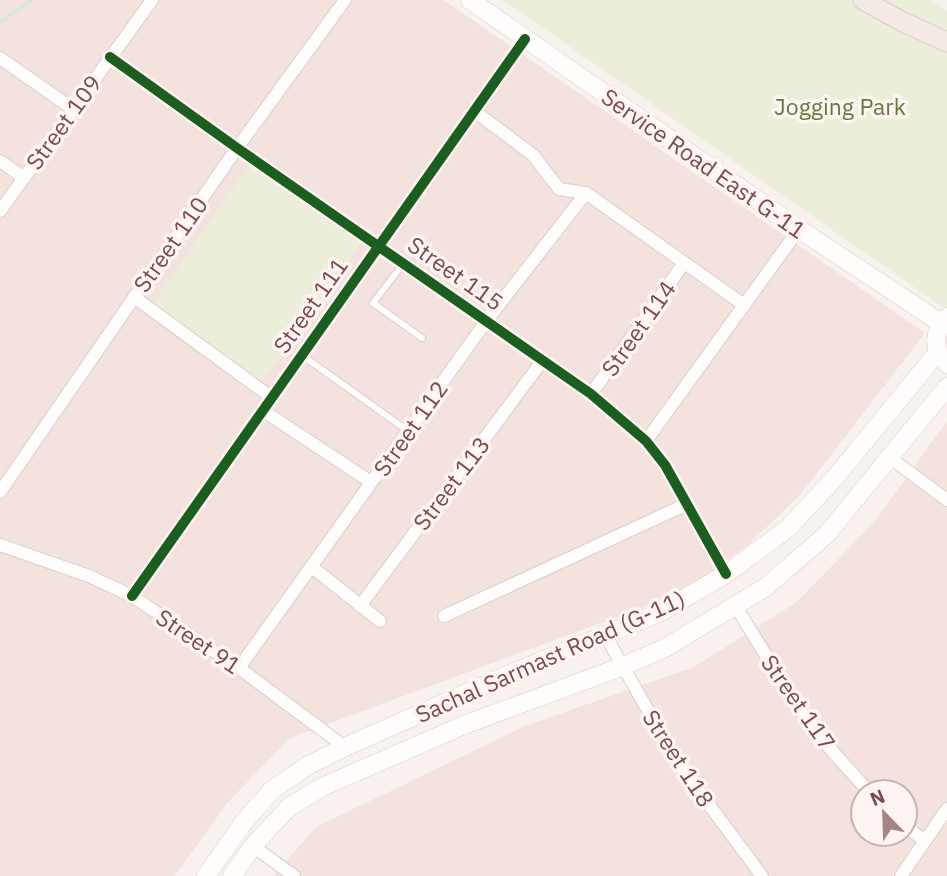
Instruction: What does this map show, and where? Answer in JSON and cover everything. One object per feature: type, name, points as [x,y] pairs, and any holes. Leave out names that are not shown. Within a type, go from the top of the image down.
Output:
[{"type":"main road","name":"Service Road East G-11","points":[[470,0],[799,229],[944,320]]},
{"type":"main road","points":[[863,0],[947,42]]},
{"type":"main road","points":[[942,358],[935,342],[936,332],[944,320]]},
{"type":"main road","name":"Sachal Sarmast Road (G-11)","points":[[206,876],[244,822],[272,790],[307,766],[345,747],[661,612],[726,574],[787,529],[942,358]]},
{"type":"main road","name":"Sachal Sarmast Road (G-11)","points":[[232,876],[253,846],[289,807],[322,787],[464,725],[665,648],[766,587],[827,534],[947,387]]},
{"type":"street","name":"Street 109","points":[[0,211],[152,0]]},
{"type":"street","name":"Street 110","points":[[0,492],[237,148],[345,0]]},
{"type":"street","name":"Street 111","points":[[132,596],[525,39]]},
{"type":"street","name":"Street 115","points":[[110,57],[591,394],[646,440],[665,465],[726,574]]},
{"type":"street","points":[[0,58],[73,109]]},
{"type":"street","points":[[473,110],[533,155],[559,189],[586,193],[744,305]]},
{"type":"street","points":[[0,161],[23,178]]},
{"type":"street","name":"Street 112","points":[[239,668],[487,320],[586,193]]},
{"type":"street","points":[[646,440],[799,229]]},
{"type":"street","name":"Street 114","points":[[591,394],[684,263]]},
{"type":"street","points":[[134,297],[271,397]]},
{"type":"street","name":"Street 113","points":[[360,606],[543,360]]},
{"type":"street","points":[[262,410],[371,482]]},
{"type":"street","points":[[889,457],[947,500]]},
{"type":"street","points":[[444,616],[687,504]]},
{"type":"street","name":"Street 91","points":[[0,545],[89,576],[132,596],[239,668],[345,747]]},
{"type":"street","points":[[312,567],[380,621]]},
{"type":"street","name":"Street 117","points":[[736,607],[800,710],[856,778]]},
{"type":"street","name":"Street 118","points":[[605,635],[678,763],[762,876]]},
{"type":"street","points":[[901,876],[947,809]]},
{"type":"street","points":[[919,836],[925,841]]},
{"type":"street","points":[[253,846],[294,876]]},
{"type":"lane","points":[[404,263],[373,303],[422,338]]},
{"type":"lane","points":[[301,354],[408,431]]},
{"type":"shaded area","points":[[0,0],[444,0],[925,333],[801,494],[750,543],[682,593],[290,738],[228,802],[175,876],[0,876]]},
{"type":"shaded area","points":[[947,421],[947,876],[273,876],[316,827],[525,726],[694,667],[797,602],[875,521]]},
{"type":"green space","name":"Jogging Park","points":[[503,0],[931,0],[947,11],[947,310]]},
{"type":"green space","points":[[249,165],[361,243],[262,382],[153,303]]},
{"type":"waterway","points":[[0,22],[32,0]]},
{"type":"cycle path","points":[[132,596],[525,39]]},
{"type":"cycle path","points":[[110,57],[591,394],[646,441],[665,465],[726,574]]}]
